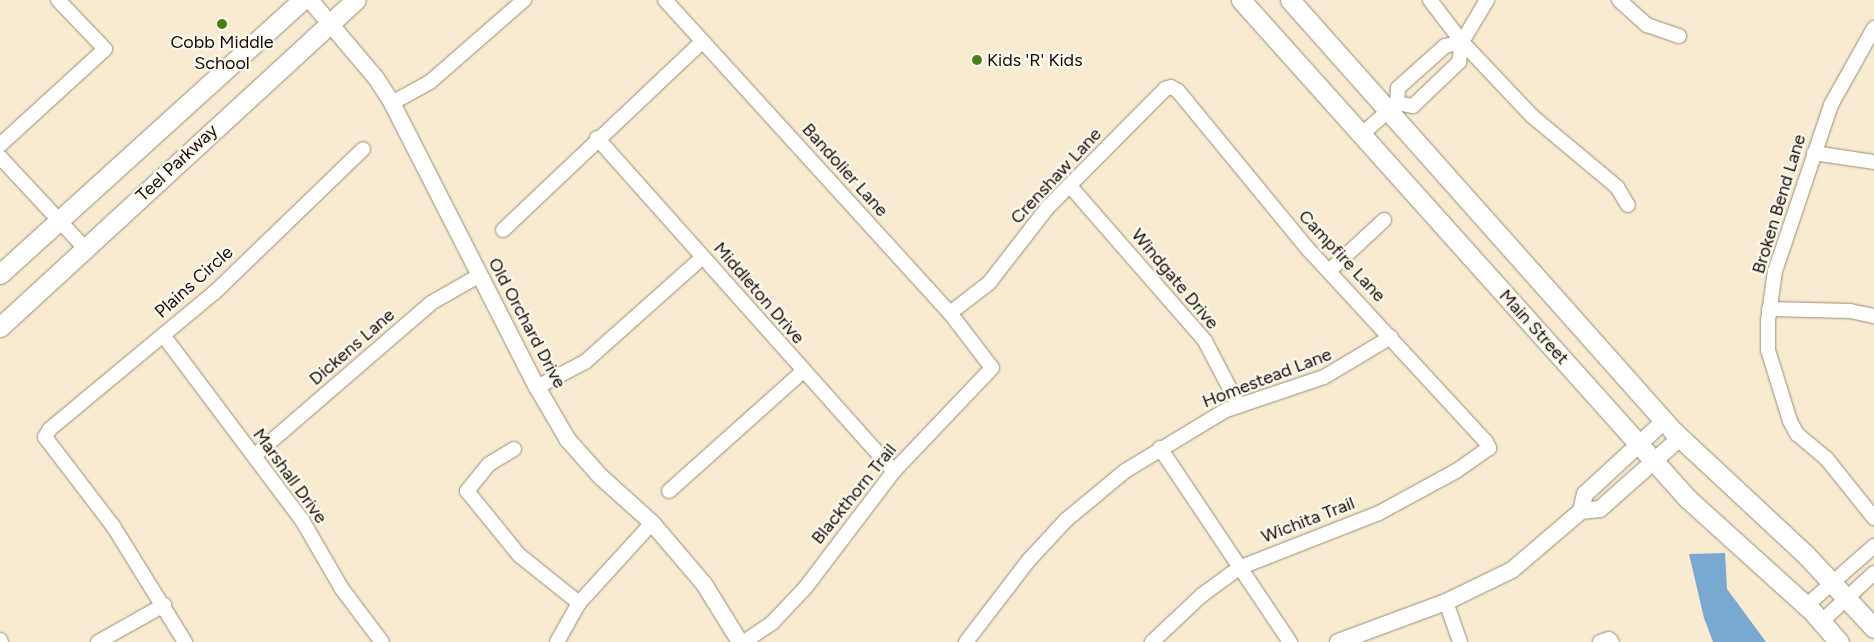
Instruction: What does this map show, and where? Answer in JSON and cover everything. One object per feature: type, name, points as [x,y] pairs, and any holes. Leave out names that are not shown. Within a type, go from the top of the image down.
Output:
[{"type":"main road","name":"Teel Parkway","points":[[0,274],[302,0]]},
{"type":"main road","name":"Teel Parkway","points":[[0,327],[354,0]]},
{"type":"main road","name":"Main Street","points":[[1241,0],[1688,499],[1806,606],[1839,642]]},
{"type":"main road","name":"Main Street","points":[[1290,0],[1392,107],[1664,421],[1832,582],[1874,628]]},
{"type":"street","points":[[0,145],[105,49],[58,0]]},
{"type":"street","name":"Old Orchard Drive","points":[[310,0],[376,78],[392,103],[537,387],[568,440],[601,477],[652,522],[704,584],[740,642]]},
{"type":"street","points":[[392,103],[430,82],[524,0]]},
{"type":"street","name":"Bandolier Lane","points":[[665,0],[950,313],[992,368]]},
{"type":"street","points":[[1430,0],[1462,42],[1532,116],[1617,187],[1628,205]]},
{"type":"street","points":[[1392,107],[1413,106],[1460,62],[1462,42],[1487,0]]},
{"type":"street","points":[[1619,0],[1647,25],[1679,36]]},
{"type":"street","name":"Broken Bend Lane","points":[[1874,28],[1831,104],[1775,271],[1769,309],[1768,350],[1790,421],[1797,434],[1826,458],[1874,518]]},
{"type":"street","points":[[503,230],[597,138],[702,42]]},
{"type":"street","points":[[1362,135],[1392,107],[1398,88],[1445,46],[1462,42]]},
{"type":"street","name":"Crenshaw Lane","points":[[950,313],[989,283],[1048,207],[1166,89],[1171,88]]},
{"type":"street","name":"Campfire Lane","points":[[1171,88],[1178,92],[1263,197],[1489,448]]},
{"type":"street","name":"Middleton Drive","points":[[597,138],[894,471]]},
{"type":"street","name":"Plains Circle","points":[[164,605],[113,526],[45,437],[50,429],[214,293],[363,149]]},
{"type":"street","points":[[1814,153],[1874,162]]},
{"type":"street","points":[[0,157],[85,248]]},
{"type":"street","name":"Windgate Drive","points":[[1070,186],[1205,341],[1239,406]]},
{"type":"street","points":[[1329,271],[1384,220]]},
{"type":"street","points":[[537,387],[585,362],[703,257]]},
{"type":"street","name":"Dickens Lane","points":[[254,456],[431,303],[480,275]]},
{"type":"street","points":[[1769,309],[1850,311],[1874,316]]},
{"type":"street","name":"Marshall Drive","points":[[163,335],[207,398],[302,520],[342,589],[379,641]]},
{"type":"street","name":"Homestead Lane","points":[[966,642],[1029,560],[1066,520],[1108,484],[1160,448],[1204,421],[1239,406],[1324,378],[1391,337]]},
{"type":"street","name":"Blackthorn Trail","points":[[744,642],[772,622],[806,587],[894,471],[992,368]]},
{"type":"street","points":[[669,491],[803,371]]},
{"type":"street","points":[[1582,511],[1586,494],[1664,421]]},
{"type":"street","points":[[1338,642],[1446,602],[1512,570],[1582,511],[1600,509],[1680,438]]},
{"type":"street","points":[[1160,448],[1290,642]]},
{"type":"street","name":"Wichita Trail","points":[[1152,642],[1184,610],[1239,568],[1379,513],[1456,471],[1489,448]]},
{"type":"street","points":[[514,449],[488,464],[467,491],[518,555],[579,603]]},
{"type":"street","points":[[557,642],[579,603],[652,522]]},
{"type":"street","points":[[1806,606],[1874,546]]},
{"type":"street","points":[[1822,622],[1874,573]]},
{"type":"street","points":[[1446,602],[1460,642]]},
{"type":"street","points":[[98,642],[164,605],[185,642]]},
{"type":"water","points":[[1725,553],[1727,589],[1766,642],[1713,642],[1704,618],[1689,554]]},
{"type":"place","name":"Cobb Middle School","points":[[222,24]]},
{"type":"place","name":"Kids 'R' Kids","points":[[977,60]]}]
